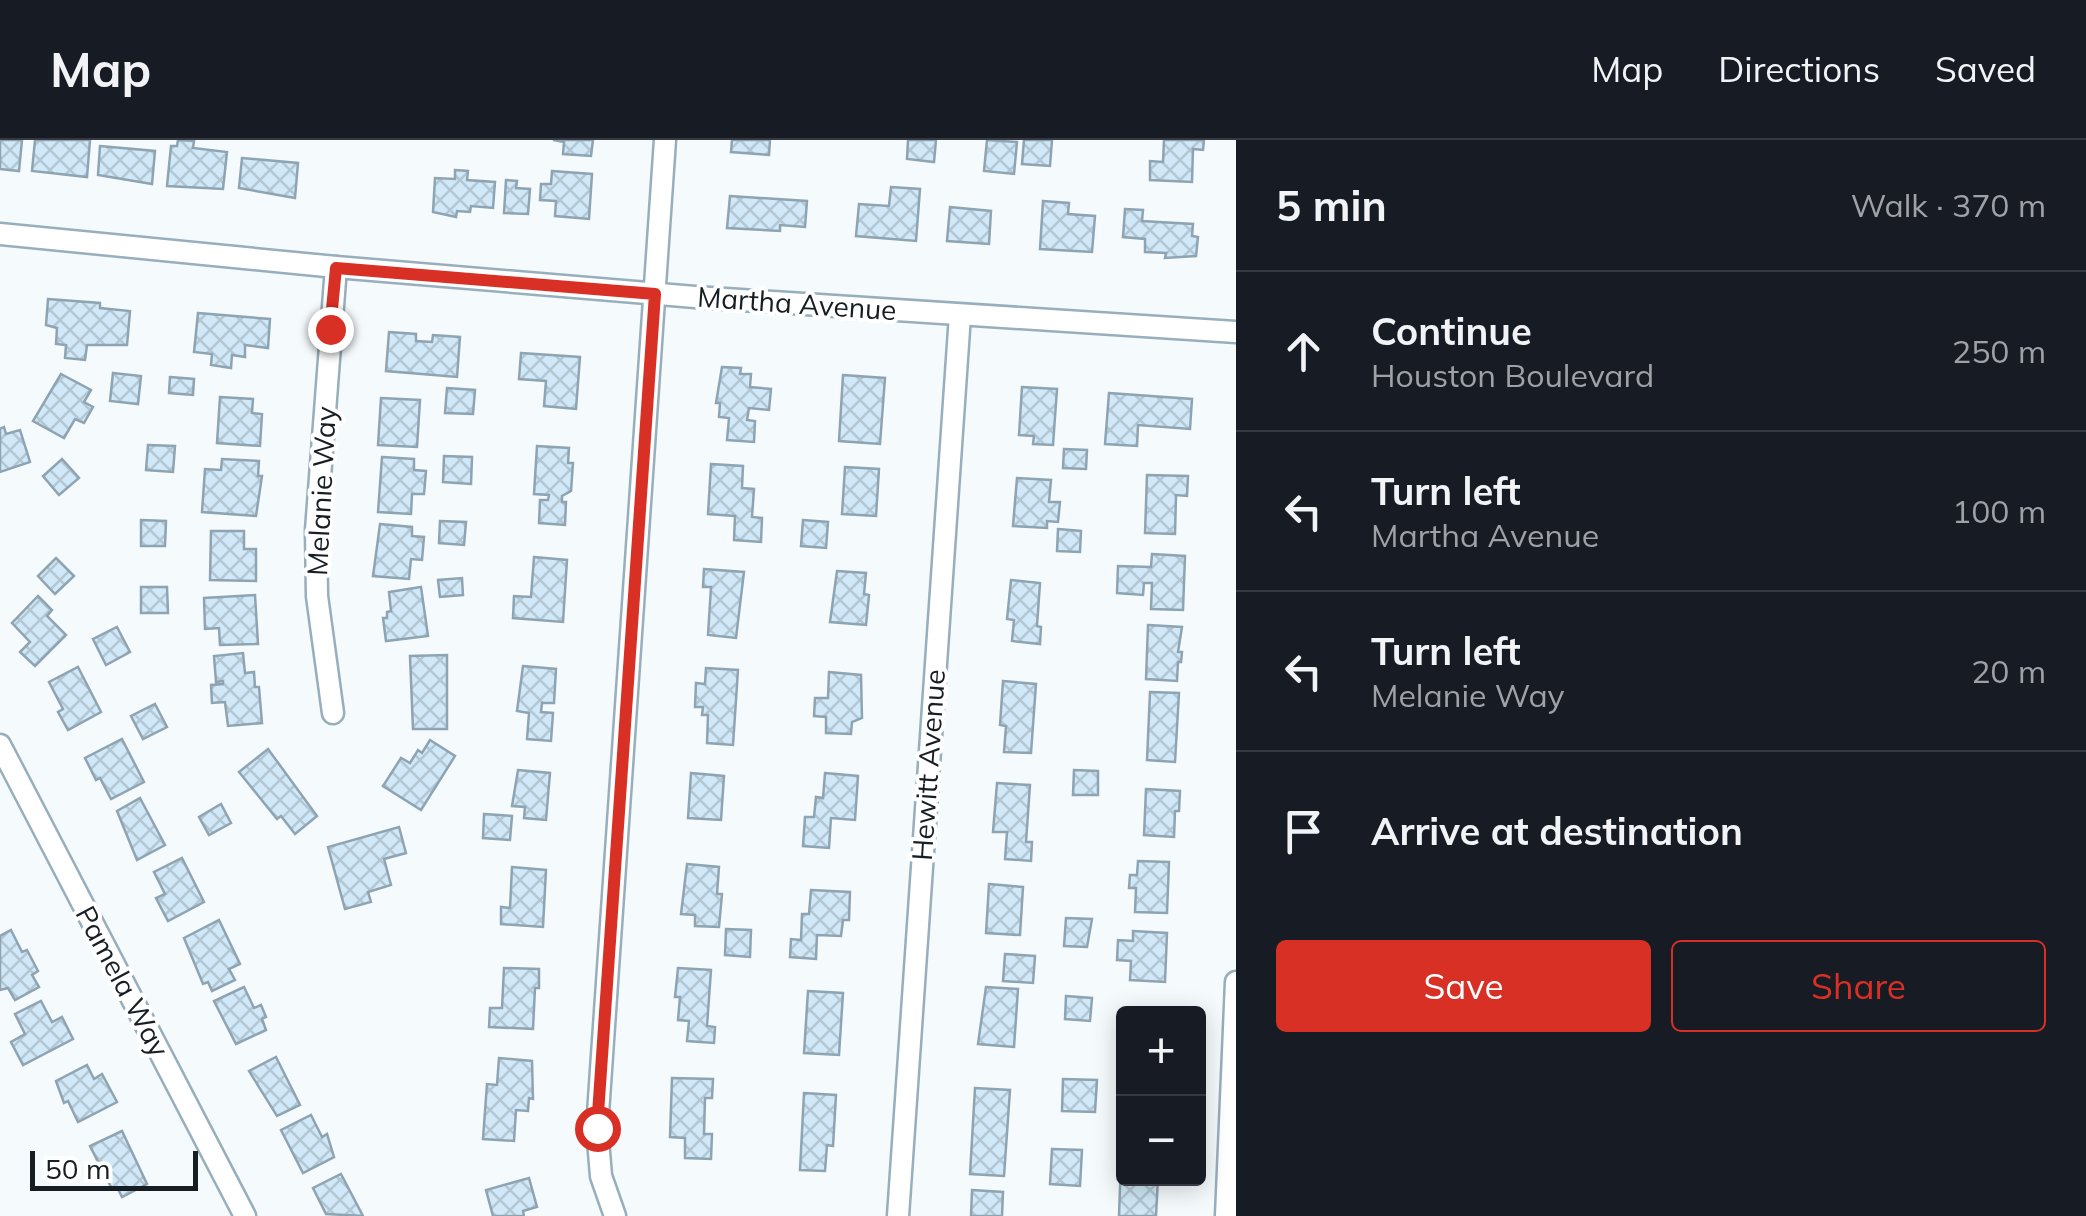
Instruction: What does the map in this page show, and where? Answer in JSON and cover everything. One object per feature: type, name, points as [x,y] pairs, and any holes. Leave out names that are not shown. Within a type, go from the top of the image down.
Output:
[{"type":"street","points":[[615,1216],[601,1176],[597,1128],[665,140]]},
{"type":"street","name":"Martha Avenue","points":[[0,234],[336,268],[655,294],[1236,332]]},
{"type":"street","name":"Melanie Way","points":[[333,713],[317,596],[316,530],[336,268]]},
{"type":"street","name":"Hewitt Avenue","points":[[898,1216],[960,315]]},
{"type":"street","name":"Pamela Way","points":[[0,745],[246,1216]]},
{"type":"street","points":[[1226,1216],[1236,982]]},
{"type":"building","points":[[0,140],[22,140],[19,171],[0,169]]},
{"type":"building","points":[[35,140],[90,140],[87,177],[32,171]]},
{"type":"building","points":[[178,140],[194,141],[193,148],[227,152],[223,189],[167,186],[171,146],[177,146]]},
{"type":"building","points":[[553,140],[593,140],[591,156],[563,154],[564,142]]},
{"type":"building","points":[[732,140],[770,140],[769,155],[731,152]]},
{"type":"building","points":[[908,140],[936,140],[934,162],[907,159]]},
{"type":"building","points":[[987,140],[1017,142],[1014,174],[984,171]]},
{"type":"building","points":[[1024,140],[1052,140],[1050,166],[1022,164]]},
{"type":"building","points":[[1164,140],[1204,140],[1203,150],[1193,149],[1192,182],[1150,180],[1150,161],[1163,162]]},
{"type":"building","points":[[100,146],[155,151],[152,184],[98,175]]},
{"type":"building","points":[[242,158],[298,163],[295,198],[239,188]]},
{"type":"building","points":[[455,170],[468,171],[467,180],[495,182],[493,208],[471,206],[470,212],[457,211],[456,217],[433,212],[435,178],[455,179]]},
{"type":"building","points":[[552,171],[592,174],[589,219],[555,216],[556,201],[540,200],[541,184],[551,184]]},
{"type":"building","points":[[506,180],[517,181],[516,188],[530,189],[528,214],[504,213]]},
{"type":"building","points":[[891,187],[920,189],[916,241],[856,236],[859,204],[889,206]]},
{"type":"building","points":[[730,196],[807,201],[805,227],[780,225],[780,231],[727,228]]},
{"type":"building","points":[[1043,201],[1069,203],[1068,214],[1095,216],[1092,252],[1040,249]]},
{"type":"building","points":[[950,207],[991,211],[989,244],[947,241]]},
{"type":"building","points":[[1125,209],[1143,210],[1142,221],[1193,224],[1192,236],[1198,237],[1196,256],[1165,258],[1166,253],[1145,252],[1145,239],[1123,237]]},
{"type":"building","points":[[48,299],[100,303],[100,308],[130,311],[127,345],[87,345],[85,360],[65,358],[66,345],[56,344],[57,328],[46,325]]},
{"type":"building","points":[[198,313],[270,319],[268,348],[245,345],[245,357],[232,355],[231,368],[211,365],[212,354],[194,352]]},
{"type":"building","points":[[389,332],[416,334],[416,341],[432,342],[433,335],[460,337],[457,377],[386,371]]},
{"type":"building","points":[[521,353],[580,357],[576,409],[544,406],[546,381],[519,379]]},
{"type":"building","points":[[722,367],[741,368],[740,374],[751,374],[750,387],[771,389],[769,410],[749,408],[747,420],[755,421],[754,442],[727,440],[729,418],[719,417],[720,403],[716,403]]},
{"type":"building","points":[[113,373],[141,376],[138,404],[110,401]]},
{"type":"building","points":[[61,374],[91,390],[84,402],[93,407],[84,423],[75,419],[64,438],[33,421]]},
{"type":"building","points":[[843,375],[885,378],[880,444],[839,441]]},
{"type":"building","points":[[170,377],[194,379],[193,395],[169,393]]},
{"type":"building","points":[[1022,387],[1057,389],[1053,445],[1033,444],[1034,436],[1019,435]]},
{"type":"building","points":[[447,388],[475,390],[473,414],[445,413]]},
{"type":"building","points":[[1109,393],[1192,399],[1190,429],[1138,425],[1137,446],[1105,444]]},
{"type":"building","points":[[220,397],[253,399],[252,413],[262,414],[260,446],[217,443]]},
{"type":"building","points":[[381,398],[420,400],[417,447],[378,445]]},
{"type":"building","points":[[4,427],[6,434],[20,430],[30,462],[0,472],[0,429]]},
{"type":"building","points":[[148,445],[175,446],[173,472],[146,470]]},
{"type":"building","points":[[537,446],[569,448],[568,463],[573,463],[571,491],[562,496],[562,502],[566,502],[565,525],[539,523],[540,500],[548,500],[549,495],[534,494]]},
{"type":"building","points":[[1064,449],[1087,450],[1086,469],[1063,468]]},
{"type":"building","points":[[444,456],[472,457],[471,484],[443,482]]},
{"type":"building","points":[[382,457],[414,459],[414,470],[426,471],[424,494],[412,494],[411,514],[378,512]]},
{"type":"building","points":[[62,459],[79,478],[59,495],[43,476]]},
{"type":"building","points":[[222,459],[259,461],[258,476],[262,476],[256,516],[202,512],[205,469],[221,470]]},
{"type":"building","points":[[711,464],[743,466],[742,488],[754,489],[752,517],[762,518],[761,542],[734,540],[735,516],[708,514]]},
{"type":"building","points":[[845,467],[879,469],[876,516],[842,514]]},
{"type":"building","points":[[1147,475],[1188,476],[1187,496],[1176,495],[1175,534],[1145,533]]},
{"type":"building","points":[[1017,478],[1051,480],[1049,502],[1060,502],[1058,522],[1047,521],[1047,528],[1013,526]]},
{"type":"building","points":[[141,520],[166,521],[165,546],[141,546]]},
{"type":"building","points":[[803,520],[828,522],[826,548],[801,546]]},
{"type":"building","points":[[440,521],[466,522],[464,545],[439,543]]},
{"type":"building","points":[[380,524],[412,527],[412,536],[424,537],[422,560],[411,559],[409,579],[373,576]]},
{"type":"building","points":[[1058,529],[1081,531],[1080,552],[1057,551]]},
{"type":"building","points":[[211,531],[244,531],[244,549],[256,549],[256,581],[210,580]]},
{"type":"building","points":[[1152,554],[1185,556],[1183,610],[1151,609],[1152,583],[1144,583],[1143,595],[1117,593],[1118,566],[1151,567]]},
{"type":"building","points":[[534,557],[567,560],[563,622],[513,618],[514,596],[531,597]]},
{"type":"building","points":[[56,558],[74,576],[55,594],[38,576]]},
{"type":"building","points":[[704,569],[744,572],[736,638],[708,635],[711,587],[703,587]]},
{"type":"building","points":[[837,571],[866,573],[866,625],[830,622]]},
{"type":"building","points":[[462,578],[463,595],[440,597],[438,580]]},
{"type":"building","points":[[1011,580],[1040,583],[1040,644],[1012,641],[1014,620],[1007,619]]},
{"type":"building","points":[[141,587],[167,587],[168,613],[141,613]]},
{"type":"building","points":[[421,587],[428,636],[386,641],[383,618],[391,611],[389,592]]},
{"type":"building","points":[[255,595],[258,644],[220,645],[219,628],[205,629],[204,598]]},
{"type":"building","points":[[38,596],[52,610],[47,616],[66,635],[35,666],[20,652],[30,642],[12,623]]},
{"type":"building","points":[[1148,625],[1182,627],[1177,681],[1146,679]]},
{"type":"building","points":[[117,627],[130,652],[106,665],[93,639]]},
{"type":"building","points":[[243,653],[245,673],[254,672],[255,687],[259,687],[262,723],[228,726],[225,702],[212,703],[211,685],[223,684],[216,682],[214,656]]},
{"type":"building","points":[[447,655],[447,729],[413,729],[410,656]]},
{"type":"building","points":[[523,666],[556,669],[554,703],[542,703],[541,712],[553,713],[551,741],[527,739],[529,713],[517,711]]},
{"type":"building","points":[[78,667],[101,712],[68,730],[58,712],[63,709],[49,682]]},
{"type":"building","points":[[706,668],[738,670],[733,745],[707,743],[708,715],[702,715],[703,707],[695,707],[696,683],[705,684]]},
{"type":"building","points":[[829,672],[861,675],[862,718],[852,722],[851,734],[826,733],[826,717],[814,716],[815,698],[828,698]]},
{"type":"building","points":[[1003,681],[1036,684],[1031,753],[1004,752],[1006,726],[1000,725]]},
{"type":"building","points":[[1150,692],[1179,693],[1175,762],[1147,760]]},
{"type":"building","points":[[155,704],[167,727],[143,739],[131,716]]},
{"type":"building","points":[[122,739],[144,782],[111,799],[85,758]]},
{"type":"building","points":[[430,740],[455,756],[421,810],[383,786],[401,758],[410,763]]},
{"type":"building","points":[[268,749],[317,816],[295,834],[281,816],[277,819],[239,772]]},
{"type":"building","points":[[518,770],[550,773],[546,820],[524,818],[525,807],[512,806]]},
{"type":"building","points":[[1074,770],[1098,771],[1098,795],[1073,795]]},
{"type":"building","points":[[691,773],[724,776],[721,820],[688,818]]},
{"type":"building","points":[[825,773],[858,776],[855,820],[831,818],[829,848],[803,846],[805,817],[814,817],[816,797],[823,798]]},
{"type":"building","points":[[997,783],[1030,785],[1026,842],[1032,842],[1031,861],[1005,859],[1007,832],[993,832]]},
{"type":"building","points":[[1146,789],[1180,791],[1174,837],[1144,835]]},
{"type":"building","points":[[140,798],[165,845],[137,860],[117,811]]},
{"type":"building","points":[[221,804],[231,823],[209,835],[199,817]]},
{"type":"building","points":[[484,814],[512,816],[510,840],[483,838]]},
{"type":"building","points":[[399,827],[406,853],[384,859],[391,885],[368,892],[371,902],[345,909],[328,847]]},
{"type":"building","points":[[182,858],[204,902],[168,921],[156,898],[165,894],[154,872]]},
{"type":"building","points":[[1138,861],[1169,862],[1167,913],[1135,912],[1136,888],[1129,888],[1130,875],[1137,875]]},
{"type":"building","points":[[687,864],[719,867],[719,927],[695,926],[695,915],[681,914]]},
{"type":"building","points":[[512,867],[546,870],[543,927],[501,924],[501,907],[510,908]]},
{"type":"building","points":[[989,884],[1023,887],[1020,935],[986,933]]},
{"type":"building","points":[[811,890],[850,892],[849,920],[843,920],[841,936],[817,935],[816,959],[790,957],[791,939],[801,940],[802,914],[809,914]]},
{"type":"building","points":[[1066,918],[1092,919],[1087,947],[1064,946]]},
{"type":"building","points":[[219,920],[240,964],[229,969],[235,980],[212,991],[208,982],[203,984],[184,938]]},
{"type":"building","points":[[726,929],[751,930],[750,957],[725,955]]},
{"type":"building","points":[[11,930],[38,971],[32,975],[39,987],[15,1000],[8,988],[0,990],[0,936]]},
{"type":"building","points":[[1133,931],[1167,933],[1165,982],[1130,980],[1131,961],[1117,960],[1118,940],[1133,941]]},
{"type":"building","points":[[1005,954],[1035,956],[1033,983],[1003,981]]},
{"type":"building","points":[[504,968],[539,969],[533,1029],[489,1027],[490,1008],[502,1008]]},
{"type":"building","points":[[678,968],[711,970],[707,1026],[715,1027],[714,1043],[687,1041],[689,1021],[678,1020],[680,997],[675,997]]},
{"type":"building","points":[[244,987],[254,1008],[261,1005],[266,1030],[236,1044],[214,1001]]},
{"type":"building","points":[[986,987],[1018,989],[1014,1047],[978,1044]]},
{"type":"building","points":[[808,991],[843,993],[839,1055],[804,1053]]},
{"type":"building","points":[[1066,996],[1092,998],[1090,1021],[1065,1019]]},
{"type":"building","points":[[41,1001],[52,1022],[62,1017],[73,1039],[23,1065],[11,1042],[25,1034],[15,1014]]},
{"type":"building","points":[[276,1057],[300,1105],[277,1116],[249,1071]]},
{"type":"building","points":[[499,1058],[532,1061],[533,1099],[529,1098],[528,1111],[516,1110],[514,1141],[483,1139],[487,1084],[497,1085]]},
{"type":"building","points":[[87,1065],[94,1079],[102,1074],[117,1102],[78,1122],[68,1101],[64,1103],[56,1081]]},
{"type":"building","points":[[672,1078],[713,1079],[712,1098],[705,1098],[704,1134],[712,1134],[711,1159],[685,1158],[685,1138],[670,1137]]},
{"type":"building","points":[[1063,1079],[1097,1080],[1095,1112],[1062,1111]]},
{"type":"building","points":[[975,1088],[1010,1090],[1004,1176],[970,1174]]},
{"type":"building","points":[[804,1093],[836,1095],[833,1146],[827,1145],[825,1171],[800,1170]]},
{"type":"building","points":[[311,1115],[322,1137],[327,1134],[334,1157],[303,1173],[281,1130]]},
{"type":"building","points":[[122,1131],[147,1184],[122,1197],[117,1187],[112,1189],[90,1146]]},
{"type":"building","points":[[1052,1149],[1082,1150],[1080,1186],[1050,1184]]},
{"type":"building","points":[[341,1174],[363,1216],[326,1214],[313,1188]]},
{"type":"building","points":[[529,1178],[537,1207],[523,1211],[524,1216],[493,1216],[486,1190]]},
{"type":"building","points":[[1120,1186],[1158,1186],[1156,1216],[1119,1216]]},
{"type":"building","points":[[972,1190],[1003,1192],[1002,1216],[971,1216]]},
{"type":"route","points":[[330,329],[336,268],[655,294],[597,1128]]}]
